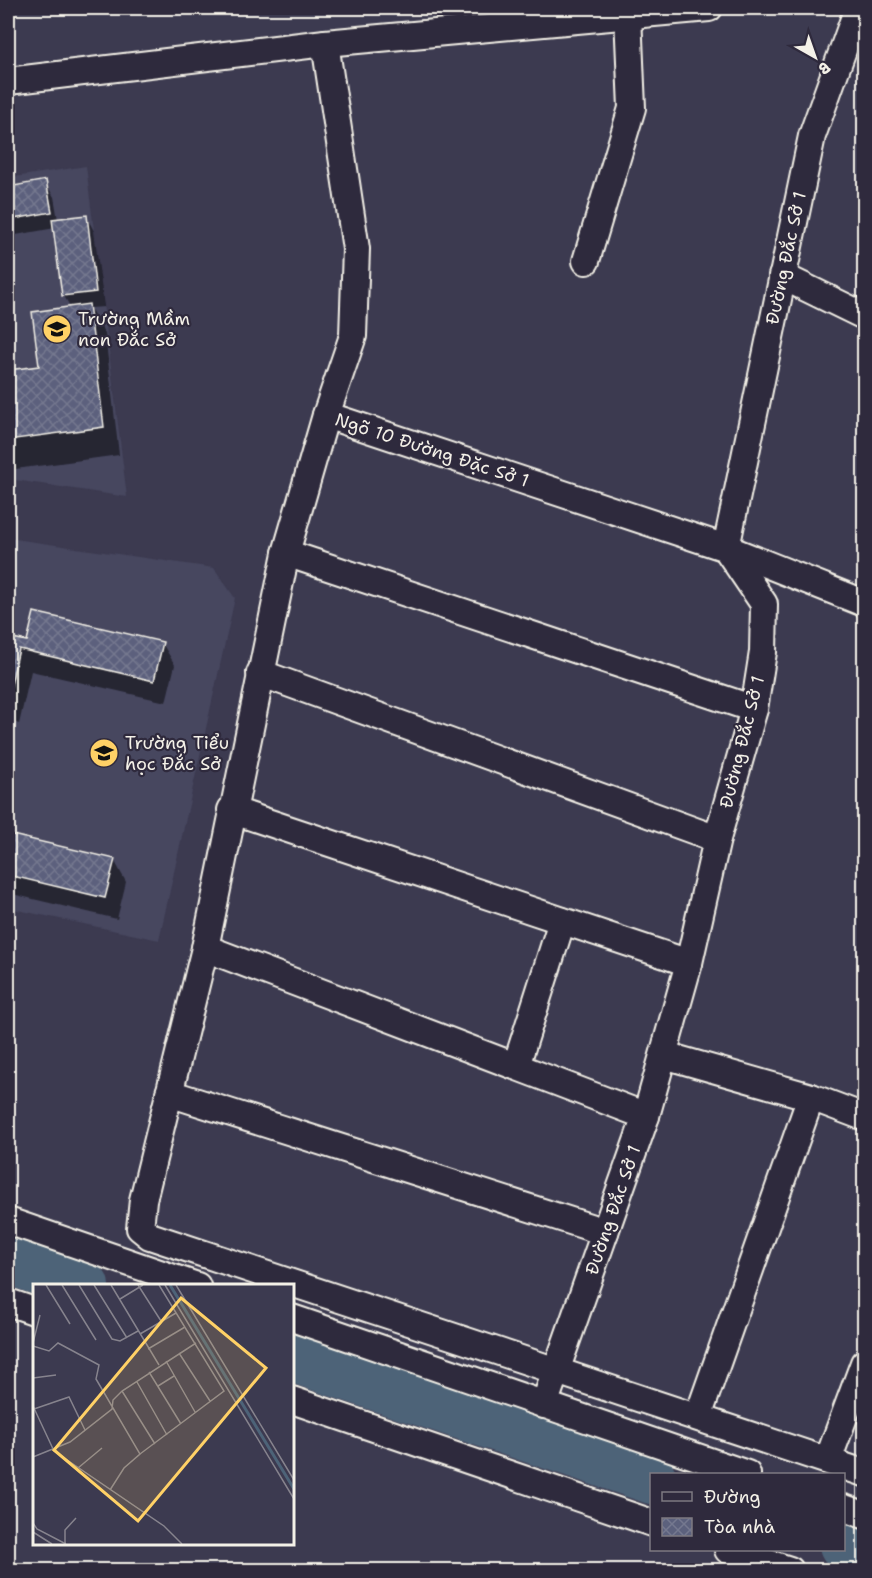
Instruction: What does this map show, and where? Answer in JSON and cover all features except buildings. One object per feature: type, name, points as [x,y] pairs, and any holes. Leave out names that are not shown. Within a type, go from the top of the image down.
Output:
[{"type":"street","points":[[8,81],[325,43],[709,8]]},
{"type":"street","name":"Đường Đắc Sở 1","points":[[544,1405],[646,1116],[689,963],[717,839],[754,709],[763,652],[764,604],[726,548],[812,136],[858,8]]},
{"type":"street","points":[[586,261],[632,108],[628,15]]},
{"type":"street","name":"Ngõ 10 Đường Đặc Sở 1","points":[[325,43],[356,249],[352,336],[326,415],[726,548],[864,603]]},
{"type":"street","points":[[783,276],[864,316]]},
{"type":"street","points":[[326,415],[286,553],[231,810],[205,948],[143,1200],[140,1228],[150,1236],[864,1473]]},
{"type":"street","points":[[286,553],[754,709]]},
{"type":"street","points":[[261,673],[717,839]]},
{"type":"street","points":[[231,810],[689,963]]},
{"type":"street","points":[[516,1066],[562,921]]},
{"type":"street","points":[[205,948],[646,1116]]},
{"type":"street","points":[[664,1055],[811,1097],[864,1117]]},
{"type":"street","points":[[169,1093],[605,1233]]},
{"type":"street","points":[[698,1417],[811,1097]]},
{"type":"street","points":[[8,1221],[191,1284]]},
{"type":"street","points":[[8,1302],[33,1311]]},
{"type":"street","points":[[294,1319],[744,1473]]},
{"type":"street","points":[[828,1460],[864,1363]]},
{"type":"street","points":[[294,1401],[650,1523]]},
{"type":"street","points":[[845,1509],[864,1515]]},
{"type":"street","points":[[731,1551],[790,1570]]},
{"type":"shaded area","name":"Trường Mầm non Đắc Sở","points":[[86,166],[127,497],[8,479],[8,178]]},
{"type":"shaded area","name":"Trường Tiểu học Đắc Sở","points":[[8,538],[214,568],[235,598],[159,940],[8,908]]},
{"type":"waterway","points":[[8,1259],[78,1284]]},
{"type":"waterway","points":[[294,1358],[650,1478]]},
{"type":"waterway","points":[[845,1545],[864,1552]]},
{"type":"place","name":"Trường Mầm non Đắc Sở","points":[[57,329]]},
{"type":"place","name":"Trường Tiểu học Đắc Sở","points":[[104,753]]}]
